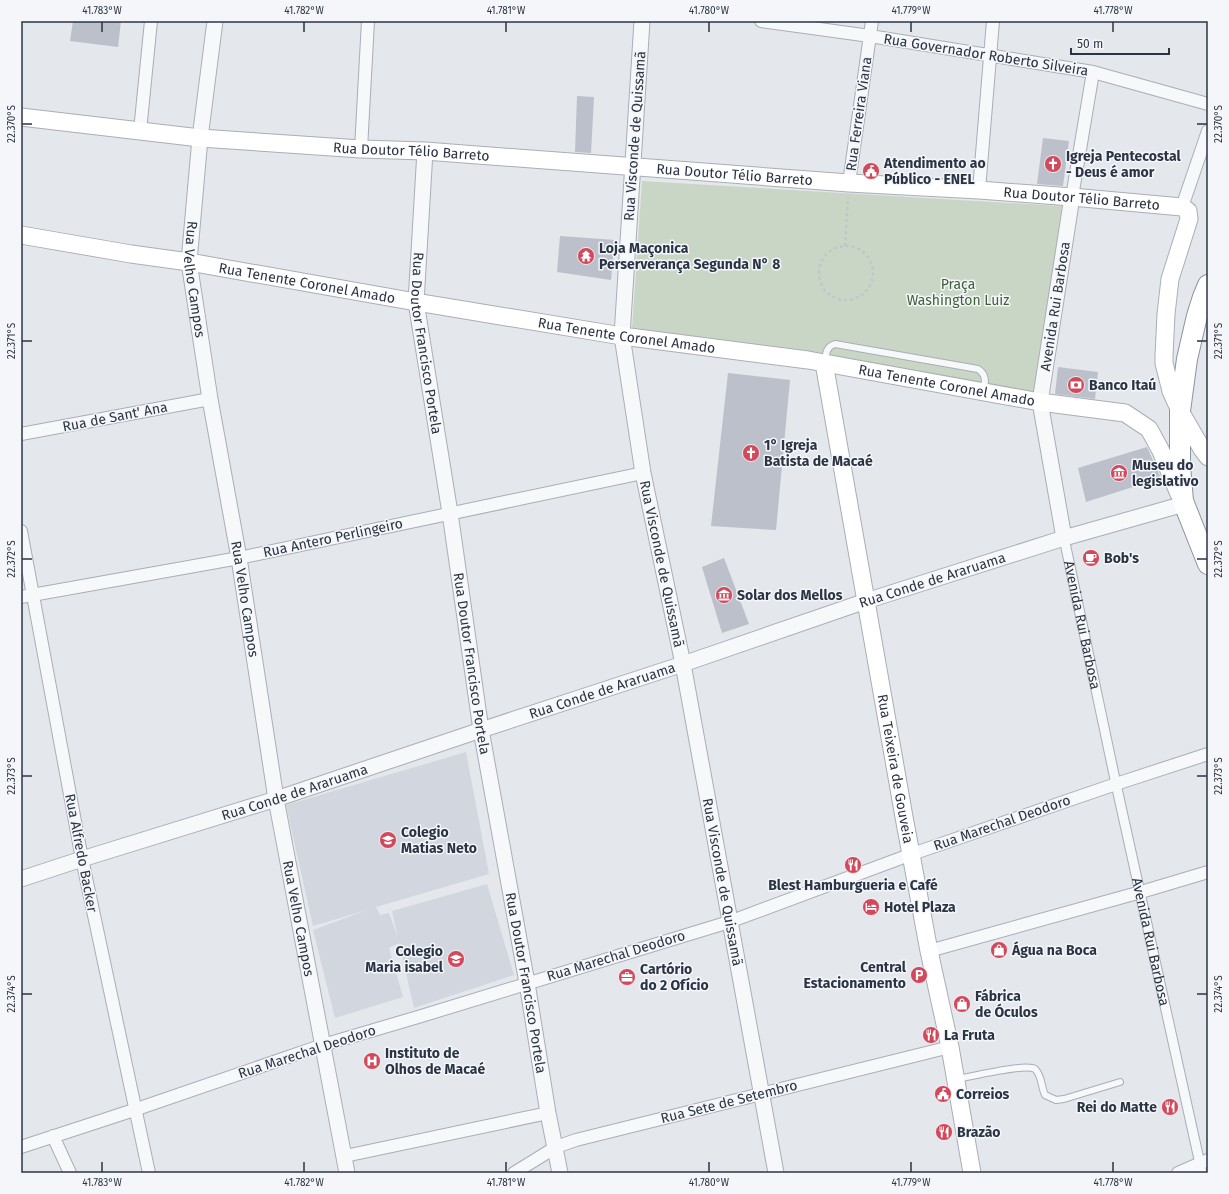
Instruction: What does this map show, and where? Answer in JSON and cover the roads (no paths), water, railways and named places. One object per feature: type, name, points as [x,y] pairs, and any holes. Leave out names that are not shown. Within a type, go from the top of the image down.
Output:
[{"type":"highway","points":[[1208,285],[1197,316],[1187,359],[1180,410],[1180,465],[1184,503],[1200,528],[1208,564]]},
{"type":"main road","name":"Rua Doutor Télio Barreto","points":[[21,117],[200,138],[361,149],[425,151],[633,168],[849,183],[979,190],[1182,207]]},
{"type":"main road","points":[[1182,207],[1188,211],[1190,219],[1170,279],[1166,314],[1164,363],[1171,391],[1180,410],[1208,457]]},
{"type":"main road","name":"Rua Tenente Coronel Amado","points":[[21,235],[131,254],[189,262],[622,336],[824,363],[1040,402],[1125,413],[1149,429],[1161,451],[1184,503]]},
{"type":"main road","name":"Rua Teixeira de Gouveia","points":[[824,363],[929,951],[950,1047],[972,1173]]},
{"type":"street","points":[[140,131],[150,21]]},
{"type":"street","name":"Rua Velho Campos","points":[[215,21],[200,138],[189,262],[210,399],[239,558],[276,799],[345,1156],[347,1173]]},
{"type":"street","points":[[361,149],[368,21]]},
{"type":"street","name":"Rua Visconde de Quissamã","points":[[642,21],[622,336],[643,473],[683,664],[776,1173]]},
{"type":"street","name":"Rua Governador Roberto Silveira","points":[[761,21],[870,36],[990,57],[1093,72],[1208,104]]},
{"type":"street","name":"Rua Ferreira Viana","points":[[849,183],[872,21]]},
{"type":"street","points":[[979,190],[993,21]]},
{"type":"street","name":"Avenida Rui Barbosa","points":[[1093,72],[1040,402],[1064,538],[1116,784],[1204,1166]]},
{"type":"street","points":[[1182,207],[1208,131]]},
{"type":"street","name":"Rua Doutor Francisco Portela","points":[[425,151],[416,302],[450,513],[481,730],[527,983],[548,1113],[560,1173]]},
{"type":"street","name":"Rua de Sant' Ana","points":[[21,434],[210,399]]},
{"type":"street","name":"Rua Antero Perlingeiro","points":[[26,595],[239,558],[643,473]]},
{"type":"street","name":"Rua Conde de Araruama","points":[[21,879],[276,799],[683,664],[866,601],[1064,538],[1184,503]]},
{"type":"street","name":"Rua Alfredo Backer","points":[[21,531],[26,595],[134,1110],[149,1173]]},
{"type":"street","name":"Rua Marechal Deodoro","points":[[21,1147],[323,1045],[729,922],[912,854],[1208,754]]},
{"type":"street","points":[[929,951],[1208,872]]},
{"type":"street","name":"Rua Sete de Setembro","points":[[514,1173],[556,1148],[576,1140],[762,1095],[950,1047]]},
{"type":"street","points":[[345,1156],[548,1113]]},
{"type":"street","points":[[53,1136],[70,1173]]},
{"type":"street","points":[[1178,1173],[1204,1166]]},
{"type":"lane","points":[[956,1079],[1018,1068],[1030,1068],[1035,1070],[1040,1075],[1045,1095],[1056,1100],[1064,1099],[1120,1082]]},
{"type":"place","name":"Igreja Pentecostal - Deus é amor","points":[[1053,164]]},
{"type":"place","name":"Atendimento ao Público - ENEL","points":[[871,171]]},
{"type":"place","name":"Loja Maçonica Perserverança Segunda N° 8","points":[[586,256]]},
{"type":"place","name":"Banco Itaú","points":[[1076,385]]},
{"type":"place","name":"1° Igreja Batista de Macaé","points":[[751,453]]},
{"type":"place","name":"Museu do legislativo","points":[[1119,473]]},
{"type":"place","name":"Bob's","points":[[1091,558]]},
{"type":"place","name":"Solar dos Mellos","points":[[724,595]]},
{"type":"place","name":"Colegio Matias Neto","points":[[388,840]]},
{"type":"place","name":"Blest Hamburgueria e Café","points":[[853,865]]},
{"type":"place","name":"Hotel Plaza","points":[[871,907]]},
{"type":"place","name":"Água na Boca","points":[[999,950]]},
{"type":"place","name":"Colegio Maria isabel","points":[[456,959]]},
{"type":"place","name":"Central Estacionamento","points":[[919,975]]},
{"type":"place","name":"Cartório do 2 Ofício","points":[[627,977]]},
{"type":"place","name":"Fábrica de Óculos","points":[[962,1004]]},
{"type":"place","name":"La Fruta","points":[[931,1035]]},
{"type":"place","name":"Instituto de Olhos de Macaé","points":[[372,1061]]},
{"type":"place","name":"Correios","points":[[943,1094]]},
{"type":"place","name":"Rei do Matte","points":[[1170,1107]]},
{"type":"place","name":"Brazão","points":[[944,1132]]},
{"type":"park label","name":"Praça Washington Luiz","points":[[958,292]]}]
